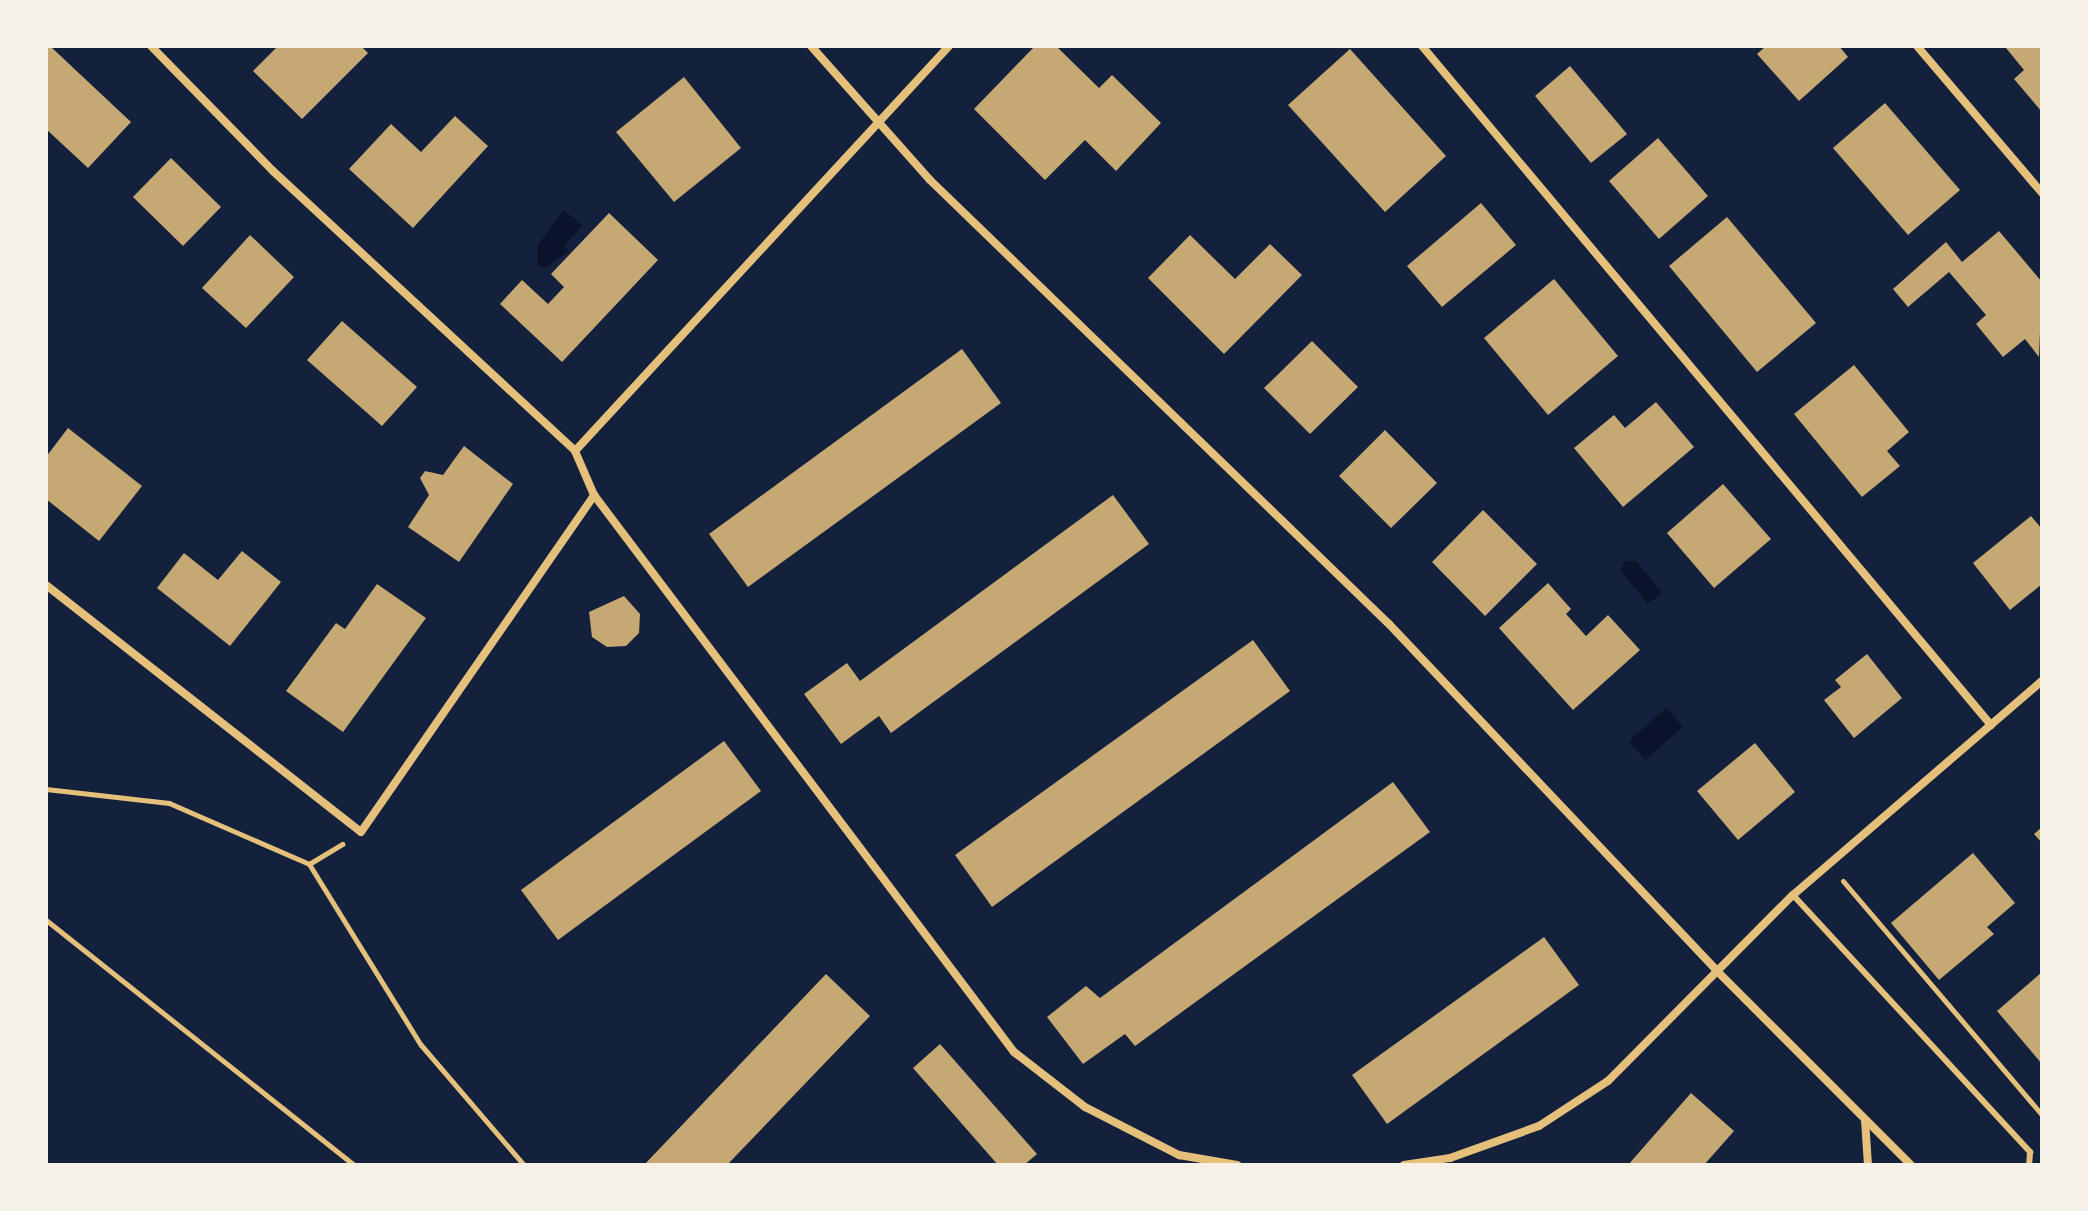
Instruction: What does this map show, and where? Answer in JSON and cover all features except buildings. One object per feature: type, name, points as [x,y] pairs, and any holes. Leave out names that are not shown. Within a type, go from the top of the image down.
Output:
[{"type":"street","points":[[151,46],[273,171],[575,451],[594,495],[1014,1052],[1085,1107],[1179,1155],[1237,1165]]},
{"type":"street","points":[[811,46],[875,123],[1389,624],[1715,969],[1911,1165]]},
{"type":"street","points":[[575,451],[949,46]]},
{"type":"street","points":[[1422,46],[1991,725]]},
{"type":"street","points":[[1917,46],[2042,193]]},
{"type":"street","points":[[46,585],[361,832],[594,495]]},
{"type":"street","points":[[1404,1165],[1450,1158],[1539,1126],[1608,1081],[1715,969],[1793,895],[2042,681]]},
{"type":"street","points":[[1865,1120],[1868,1165]]},
{"type":"lane","points":[[1793,895],[2030,1152],[2029,1165]]},
{"type":"path","points":[[46,789],[169,803],[309,864],[421,1045],[524,1165]]},
{"type":"path","points":[[309,864],[361,832]]},
{"type":"path","points":[[1828,864],[2042,1115]]},
{"type":"path","points":[[46,920],[354,1165]]},
{"type":"water","points":[[564,210],[582,225],[564,247],[569,251],[545,268],[538,265],[537,246]]},
{"type":"water","points":[[1624,561],[1636,561],[1662,593],[1648,604],[1621,571]]},
{"type":"water","points":[[1666,708],[1683,727],[1645,760],[1629,741]]}]
